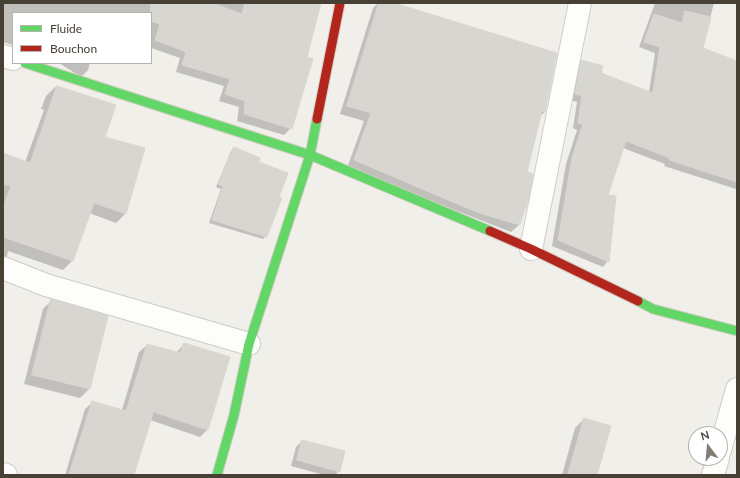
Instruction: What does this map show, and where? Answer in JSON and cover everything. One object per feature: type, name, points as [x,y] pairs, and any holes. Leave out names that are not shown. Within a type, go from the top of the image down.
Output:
[{"type":"street","points":[[217,475],[234,415],[249,344],[310,155],[340,3]]},
{"type":"street","points":[[531,249],[580,3]]},
{"type":"street","points":[[28,64],[310,155],[531,249],[653,309],[737,331]]},
{"type":"street","points":[[3,268],[46,285],[249,344]]},
{"type":"street","points":[[727,426],[737,389]]},
{"type":"building","points":[[151,3],[212,3],[242,14],[245,3],[321,3],[307,57],[313,59],[292,129],[244,114],[245,101],[225,94],[230,79],[182,65],[186,52],[155,40],[160,24],[152,21]]},
{"type":"building","points":[[379,3],[394,3],[557,53],[545,112],[542,111],[527,172],[533,174],[529,197],[520,225],[479,213],[354,160],[371,113],[347,106]]},
{"type":"building","points":[[685,11],[711,17],[703,48],[737,61],[737,182],[669,160],[670,158],[626,141],[608,195],[616,196],[609,262],[558,240],[572,158],[583,124],[578,123],[582,96],[575,94],[581,60],[603,66],[601,73],[653,93],[660,47],[644,42],[654,14],[682,23]]},
{"type":"building","points":[[57,86],[116,105],[105,137],[145,148],[126,214],[94,203],[73,261],[3,237],[3,207],[11,186],[3,184],[3,153],[30,163]]},
{"type":"building","points":[[234,147],[260,158],[259,162],[288,173],[279,197],[282,198],[267,237],[212,220],[223,186],[218,184]]},
{"type":"building","points":[[51,299],[108,316],[90,389],[32,375]]},
{"type":"building","points":[[184,343],[230,357],[208,430],[154,412],[134,475],[69,475],[92,401],[126,411],[147,344],[180,353]]},
{"type":"building","points":[[584,418],[611,426],[597,475],[568,475]]},
{"type":"building","points":[[302,440],[345,451],[340,472],[297,460]]},
{"type":"traffic: fast","points":[[28,64],[310,155],[490,231]]},
{"type":"traffic: fast","points":[[217,475],[234,415],[249,344],[310,155],[317,119]]},
{"type":"traffic: fast","points":[[638,301],[653,309],[737,331]]},
{"type":"traffic: jam","points":[[317,119],[340,3]]},
{"type":"traffic: jam","points":[[490,231],[531,249],[638,301]]}]
